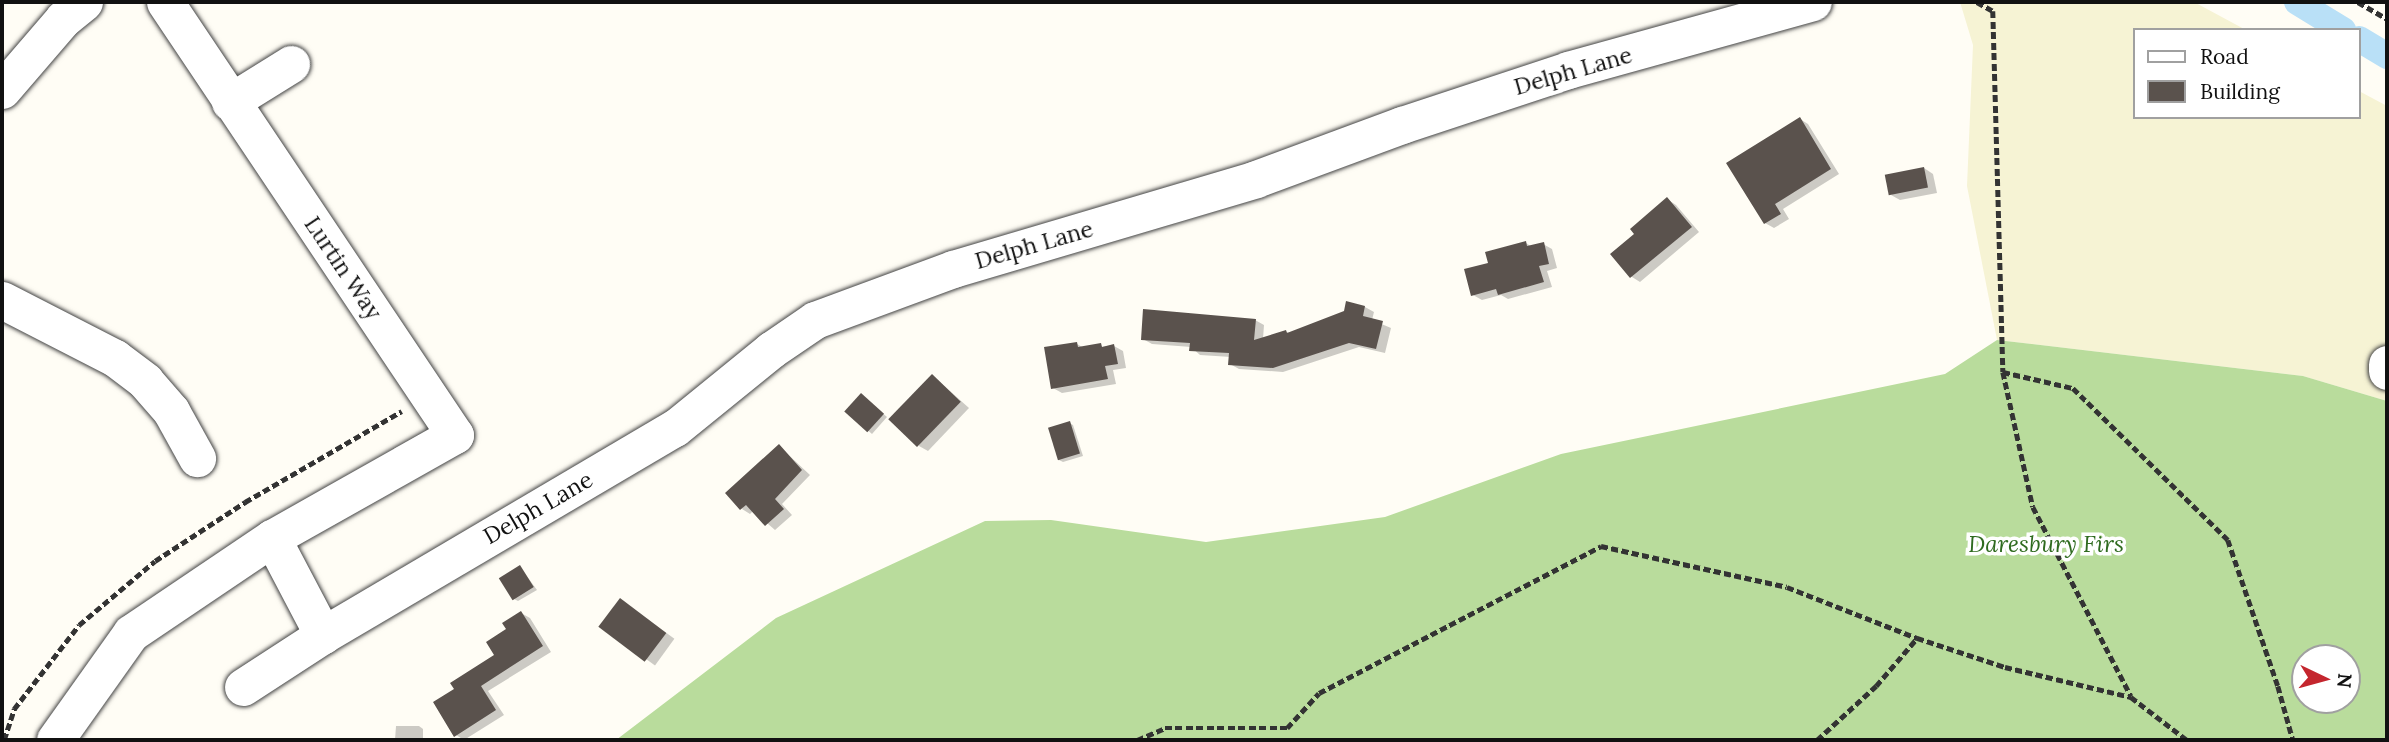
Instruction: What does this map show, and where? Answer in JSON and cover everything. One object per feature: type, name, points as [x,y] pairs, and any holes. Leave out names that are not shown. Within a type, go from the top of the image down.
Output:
[{"type":"street","points":[[2,90],[63,19],[84,2]]},
{"type":"street","name":"Lurtin Way","points":[[165,2],[455,435],[272,538]]},
{"type":"street","name":"Delph Lane","points":[[243,687],[323,635],[675,428],[771,350],[815,320],[953,269],[1256,179],[1402,125],[1568,70],[1813,2]]},
{"type":"street","points":[[230,102],[291,64]]},
{"type":"street","points":[[2,300],[115,358],[145,381],[171,411],[197,458]]},
{"type":"street","points":[[2387,364],[2387,371]]},
{"type":"street","points":[[55,740],[131,633],[272,538],[323,635]]},
{"type":"path","points":[[1977,2],[1993,11],[2003,372],[2033,507],[2131,697]]},
{"type":"path","points":[[2358,2],[2387,19]]},
{"type":"path","points":[[2003,372],[2073,388],[2228,540],[2278,686],[2293,740]]},
{"type":"path","points":[[4,740],[14,709],[79,625],[155,561],[245,502],[428,396]]},
{"type":"path","points":[[1138,740],[1165,728],[1287,728],[1319,693],[1601,546],[1787,587],[1917,638],[2005,667],[2131,697],[2187,740]]},
{"type":"path","points":[[1817,740],[1876,686],[1917,638]]},
{"type":"shaded area","points":[[1960,2],[2194,2],[2242,28],[2134,28],[2134,119],[2361,119],[2361,92],[2387,106],[2387,401],[2303,376],[1997,340],[1967,186],[1973,45]]},
{"type":"green space","name":"Daresbury Firs","points":[[1997,340],[2303,376],[2387,401],[2387,740],[616,740],[776,618],[985,521],[1051,520],[1206,542],[1385,517],[1561,454],[1945,374]]},
{"type":"building","points":[[1800,117],[1831,169],[1775,204],[1781,214],[1764,224],[1726,163]]},
{"type":"building","points":[[1924,167],[1928,188],[1889,195],[1885,175]]},
{"type":"building","points":[[1667,197],[1692,227],[1630,278],[1610,254],[1634,234],[1630,229]]},
{"type":"building","points":[[1526,241],[1527,246],[1544,242],[1549,264],[1539,266],[1544,282],[1498,295],[1496,289],[1471,296],[1464,269],[1488,263],[1485,252]]},
{"type":"building","points":[[1346,301],[1365,306],[1363,316],[1383,321],[1376,349],[1349,343],[1273,368],[1228,365],[1229,353],[1189,351],[1190,343],[1141,340],[1143,309],[1256,319],[1254,340],[1286,330],[1287,333],[1344,311]]},
{"type":"building","points":[[1077,342],[1078,347],[1114,344],[1118,364],[1105,366],[1108,379],[1051,389],[1044,347]]},
{"type":"building","points":[[932,374],[961,402],[917,447],[888,419]]},
{"type":"building","points":[[861,393],[884,414],[867,432],[844,412]]},
{"type":"building","points":[[1070,421],[1080,454],[1058,460],[1048,428]]},
{"type":"building","points":[[779,444],[802,470],[775,499],[784,509],[765,526],[746,505],[740,510],[725,493]]},
{"type":"building","points":[[520,565],[534,587],[513,600],[499,578]]},
{"type":"building","points":[[620,598],[666,633],[645,662],[598,627]]},
{"type":"building","points":[[521,611],[543,646],[481,686],[496,710],[454,737],[433,702],[454,689],[450,683],[494,655],[486,642],[506,629],[502,623]]},
{"type":"waterway","points":[[2297,2],[2340,28]]},
{"type":"waterway","points":[[2361,40],[2387,56]]}]
